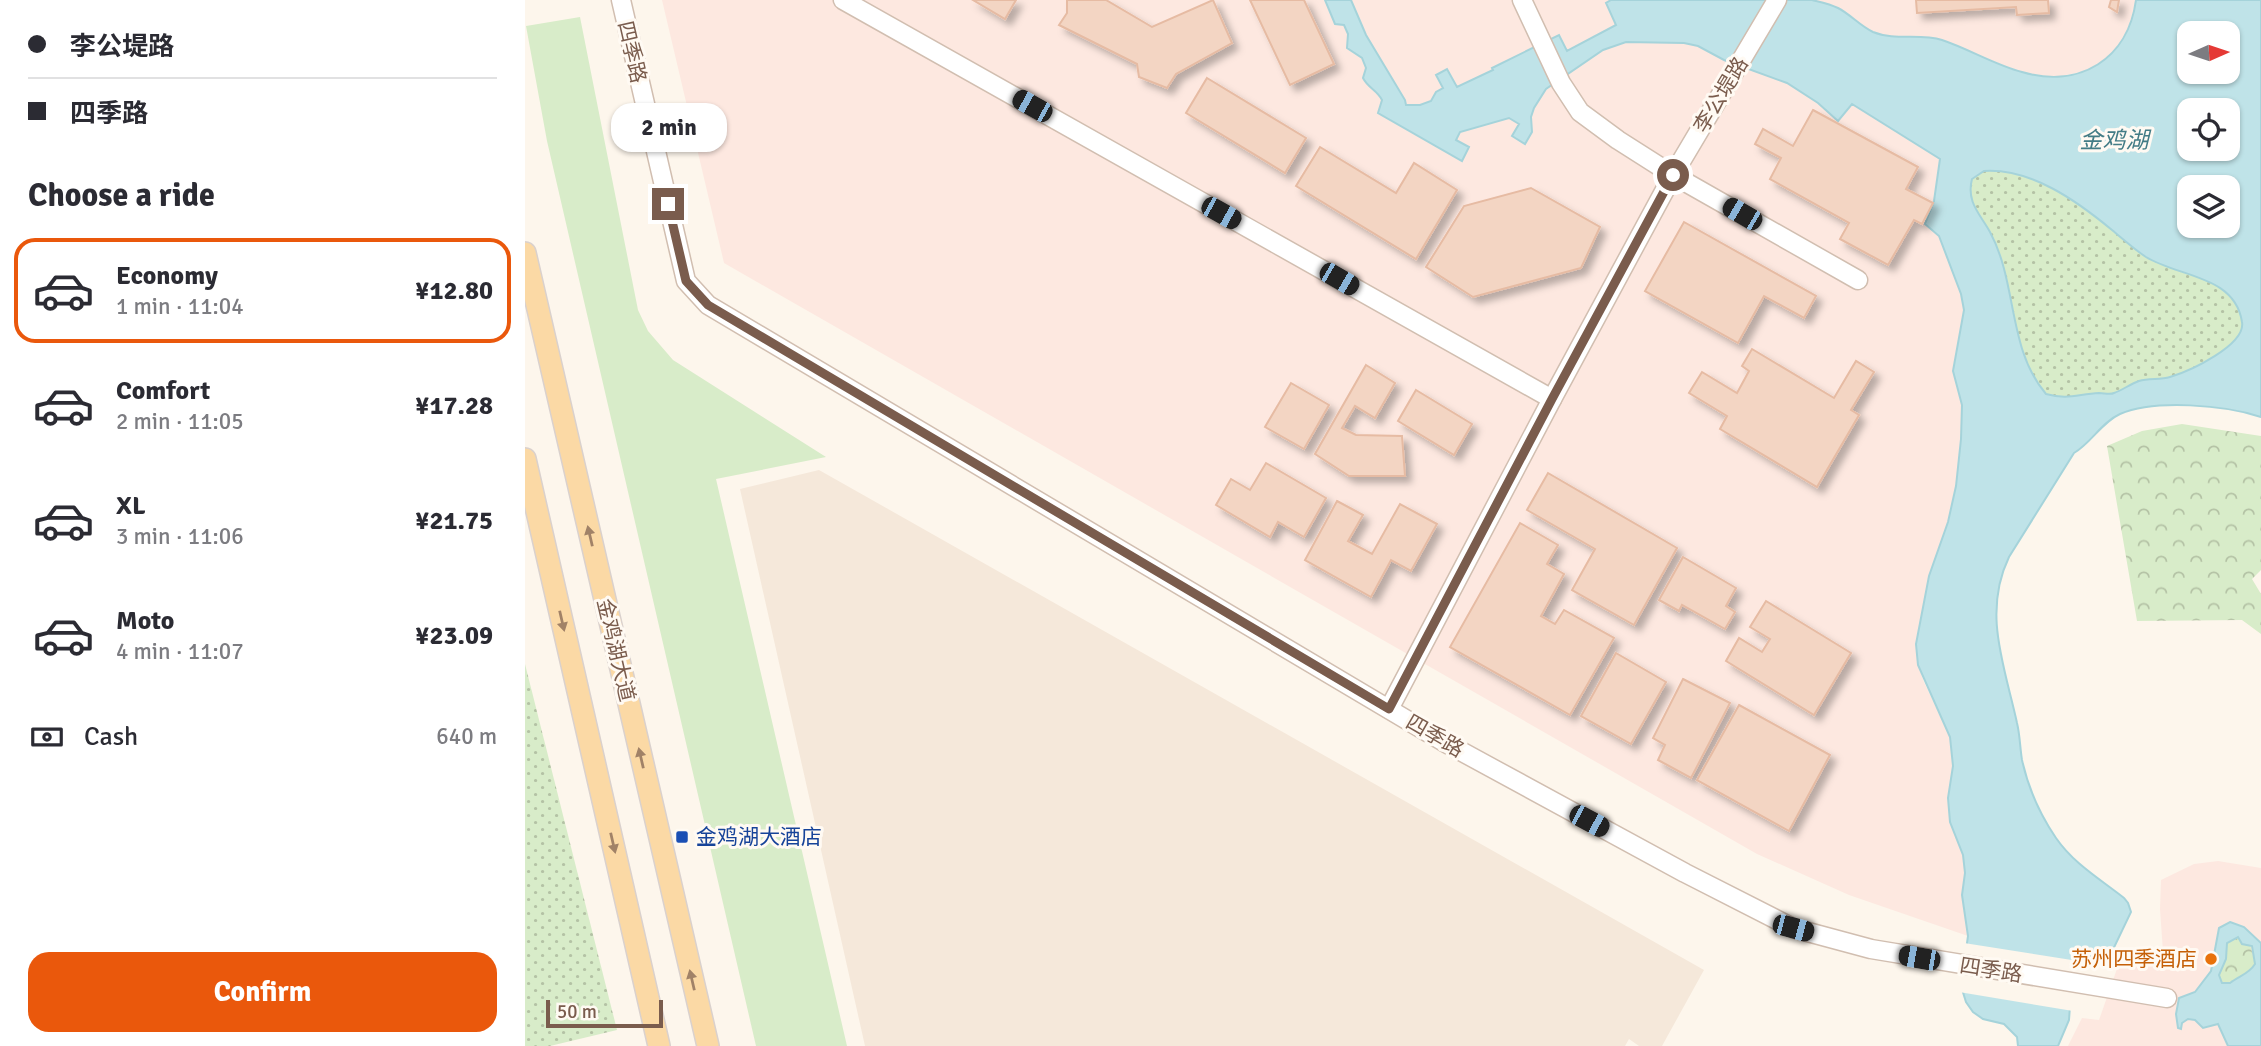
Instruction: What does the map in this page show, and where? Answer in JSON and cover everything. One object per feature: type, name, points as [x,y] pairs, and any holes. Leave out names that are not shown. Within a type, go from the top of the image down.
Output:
[{"type":"main road","name":"金鸡湖大道","points":[[525,253],[708,1046]]},
{"type":"main road","points":[[525,459],[659,1046]]},
{"type":"street","name":"四季路","points":[[621,0],[686,281],[708,305],[1444,742],[1793,928],[1871,949],[2167,998]]},
{"type":"street","points":[[843,0],[1552,399]]},
{"type":"street","points":[[1522,0],[1561,83],[1580,112],[1673,175],[1858,280]]},
{"type":"street","name":"李公堤路","points":[[1389,709],[1673,175],[1777,0]]},
{"type":"shaded area","points":[[662,0],[1611,0],[1607,3],[1626,42],[1684,43],[1698,46],[1787,83],[1838,120],[1852,104],[1940,159],[1934,201],[1925,224],[1939,236],[1961,294],[1964,310],[1955,355],[1956,385],[1962,405],[1961,439],[1956,486],[1948,522],[1929,576],[1916,644],[1918,665],[1924,682],[1950,737],[1953,766],[1948,798],[1950,822],[1963,855],[1965,873],[1962,895],[1968,936],[1849,895],[1757,854],[724,263]]},
{"type":"shaded area","points":[[1812,0],[2136,0],[2127,34],[2107,59],[2086,71],[2056,77],[2023,73],[1941,40],[1884,36],[1868,29],[1838,8]]},
{"type":"shaded area","points":[[819,470],[1704,970],[1662,1046],[1639,1046],[1629,1039],[1625,1046],[865,1046],[740,489]]},
{"type":"shaded area","name":"苏州四季酒店","points":[[2218,861],[2261,868],[2261,1046],[2068,1046],[2082,1018],[2099,1020],[2118,966],[2157,965],[2163,952],[2161,880],[2194,864]]},
{"type":"green space","points":[[580,17],[638,310],[648,331],[673,360],[826,457],[716,479],[847,1046],[756,1046],[547,141],[526,26]]},
{"type":"green space","points":[[1984,171],[2019,175],[2052,188],[2144,255],[2214,283],[2232,297],[2239,308],[2243,324],[2241,333],[2225,350],[2189,370],[2169,377],[2138,382],[2112,394],[2066,397],[2046,394],[2025,357],[1999,252],[1972,201],[1972,179]]},
{"type":"green space","points":[[2182,424],[2261,436],[2261,570],[2252,579],[2261,594],[2261,634],[2242,620],[2137,621],[2107,446],[2142,431]]},
{"type":"green space","points":[[525,664],[617,1030],[550,1046],[525,1046]]},
{"type":"green space","points":[[2240,937],[2243,944],[2250,944],[2255,964],[2240,977],[2222,983],[2219,975],[2226,959],[2227,943]]},
{"type":"water","name":"金鸡湖","points":[[1325,0],[1351,0],[1366,35],[1406,105],[1420,105],[1431,101],[1436,92],[1443,88],[1436,75],[1447,69],[1457,87],[1559,35],[1567,51],[1616,25],[1606,3],[1611,0],[1812,0],[1838,8],[1881,35],[1934,38],[2022,72],[2063,76],[2081,72],[2112,53],[2123,39],[2136,0],[2261,0],[2261,417],[2229,409],[2190,405],[2152,406],[2120,414],[2074,453],[2009,557],[2001,578],[1997,599],[1998,640],[2018,728],[2022,760],[2031,791],[2045,820],[2063,847],[2088,871],[2124,898],[2131,912],[2108,960],[2082,956],[2073,962],[2069,1020],[2058,1046],[2018,1046],[2017,1037],[2004,1024],[1983,1019],[1973,1012],[1966,1002],[1961,986],[1968,936],[1962,895],[1965,873],[1963,855],[1950,822],[1948,798],[1953,766],[1950,737],[1918,665],[1916,644],[1929,576],[1948,522],[1956,486],[1961,439],[1962,405],[1953,371],[1964,310],[1961,294],[1939,236],[1925,224],[1934,201],[1940,159],[1852,104],[1838,121],[1818,103],[1787,83],[1724,60],[1698,46],[1684,43],[1626,42],[1603,50],[1546,89],[1534,108],[1531,117],[1532,132],[1525,144],[1512,136],[1519,124],[1509,118],[1460,132],[1456,140],[1469,147],[1462,161],[1378,113],[1382,100],[1363,78],[1366,68],[1362,58],[1347,48],[1348,34],[1344,25],[1335,24]],"holes":[[[1984,171],[2019,175],[2053,188],[2084,208],[2146,257],[2217,286],[2229,295],[2237,307],[2242,322],[2241,331],[2215,356],[2170,377],[2139,381],[2111,394],[2067,397],[2046,394],[2025,357],[1999,252],[1972,201],[1972,179]]]},
{"type":"water","points":[[2230,922],[2244,927],[2261,943],[2261,1046],[2228,1046],[2218,1024],[2203,1028],[2195,1020],[2188,1019],[2182,1023],[2181,1029],[2178,1028],[2176,1014],[2179,998],[2195,992],[2211,971],[2219,928]],"holes":[[[2238,937],[2242,944],[2252,946],[2255,964],[2247,973],[2230,983],[2222,983],[2219,975],[2226,959],[2227,943]]]},
{"type":"pier","points":[[1964,943],[2078,961],[2073,975],[2073,1011],[1959,992]]},
{"type":"building","points":[[973,0],[1016,0],[1005,19]]},
{"type":"building","points":[[1067,0],[1106,0],[1152,27],[1213,0],[1232,43],[1176,74],[1167,88],[1139,77],[1137,64],[1059,25],[1067,13]]},
{"type":"building","points":[[1250,0],[1304,0],[1334,64],[1290,85]]},
{"type":"building","points":[[1916,0],[2048,0],[2049,13],[2017,15],[2016,7],[1917,13]]},
{"type":"building","points":[[2111,0],[2119,0],[2117,12],[2109,7]]},
{"type":"building","points":[[1207,78],[1306,138],[1285,173],[1186,113]]},
{"type":"building","points":[[1813,110],[1918,167],[1906,189],[1933,203],[1922,224],[1914,220],[1888,265],[1840,239],[1849,223],[1770,179],[1781,158],[1755,144],[1763,129],[1793,146]]},
{"type":"building","points":[[1320,147],[1396,193],[1414,163],[1457,190],[1416,259],[1296,186]]},
{"type":"building","points":[[1531,188],[1600,227],[1581,268],[1473,297],[1426,267],[1464,206]]},
{"type":"building","points":[[1684,222],[1816,296],[1804,318],[1764,296],[1738,343],[1645,291]]},
{"type":"building","points":[[1752,349],[1834,398],[1856,361],[1874,372],[1851,410],[1859,415],[1817,487],[1720,429],[1727,416],[1689,393],[1702,372],[1737,393],[1749,371],[1742,366]]},
{"type":"building","points":[[1366,365],[1395,383],[1375,418],[1355,406],[1342,428],[1356,435],[1402,436],[1405,476],[1349,476],[1315,454]]},
{"type":"building","points":[[1291,383],[1329,405],[1304,449],[1265,427]]},
{"type":"building","points":[[1416,390],[1472,424],[1454,455],[1398,421]]},
{"type":"building","points":[[1266,463],[1326,498],[1304,537],[1278,522],[1270,537],[1216,505],[1231,479],[1250,490]]},
{"type":"building","points":[[1548,473],[1677,548],[1634,625],[1572,590],[1595,549],[1527,510]]},
{"type":"building","points":[[1337,501],[1363,515],[1348,541],[1372,554],[1400,504],[1437,524],[1411,571],[1391,560],[1371,597],[1305,560]]},
{"type":"building","points":[[1520,523],[1558,545],[1547,564],[1564,574],[1541,616],[1555,624],[1564,610],[1614,638],[1570,715],[1450,647]]},
{"type":"building","points":[[1683,557],[1736,588],[1726,606],[1735,612],[1725,629],[1682,605],[1679,611],[1659,600]]},
{"type":"building","points":[[1766,601],[1851,653],[1814,715],[1726,661],[1739,638],[1762,652],[1770,639],[1750,627]]},
{"type":"building","points":[[1616,653],[1666,682],[1631,744],[1581,716]]},
{"type":"building","points":[[1683,679],[1730,703],[1691,778],[1658,760],[1665,745],[1653,738]]},
{"type":"building","points":[[1739,705],[1830,755],[1789,831],[1697,780]]},
{"type":"place","name":"金鸡湖大酒店","points":[[682,837]]},
{"type":"place","name":"苏州四季酒店","points":[[2211,959]]},
{"type":"route","points":[[668,204],[686,281],[708,305],[1389,709],[1673,175]]}]
